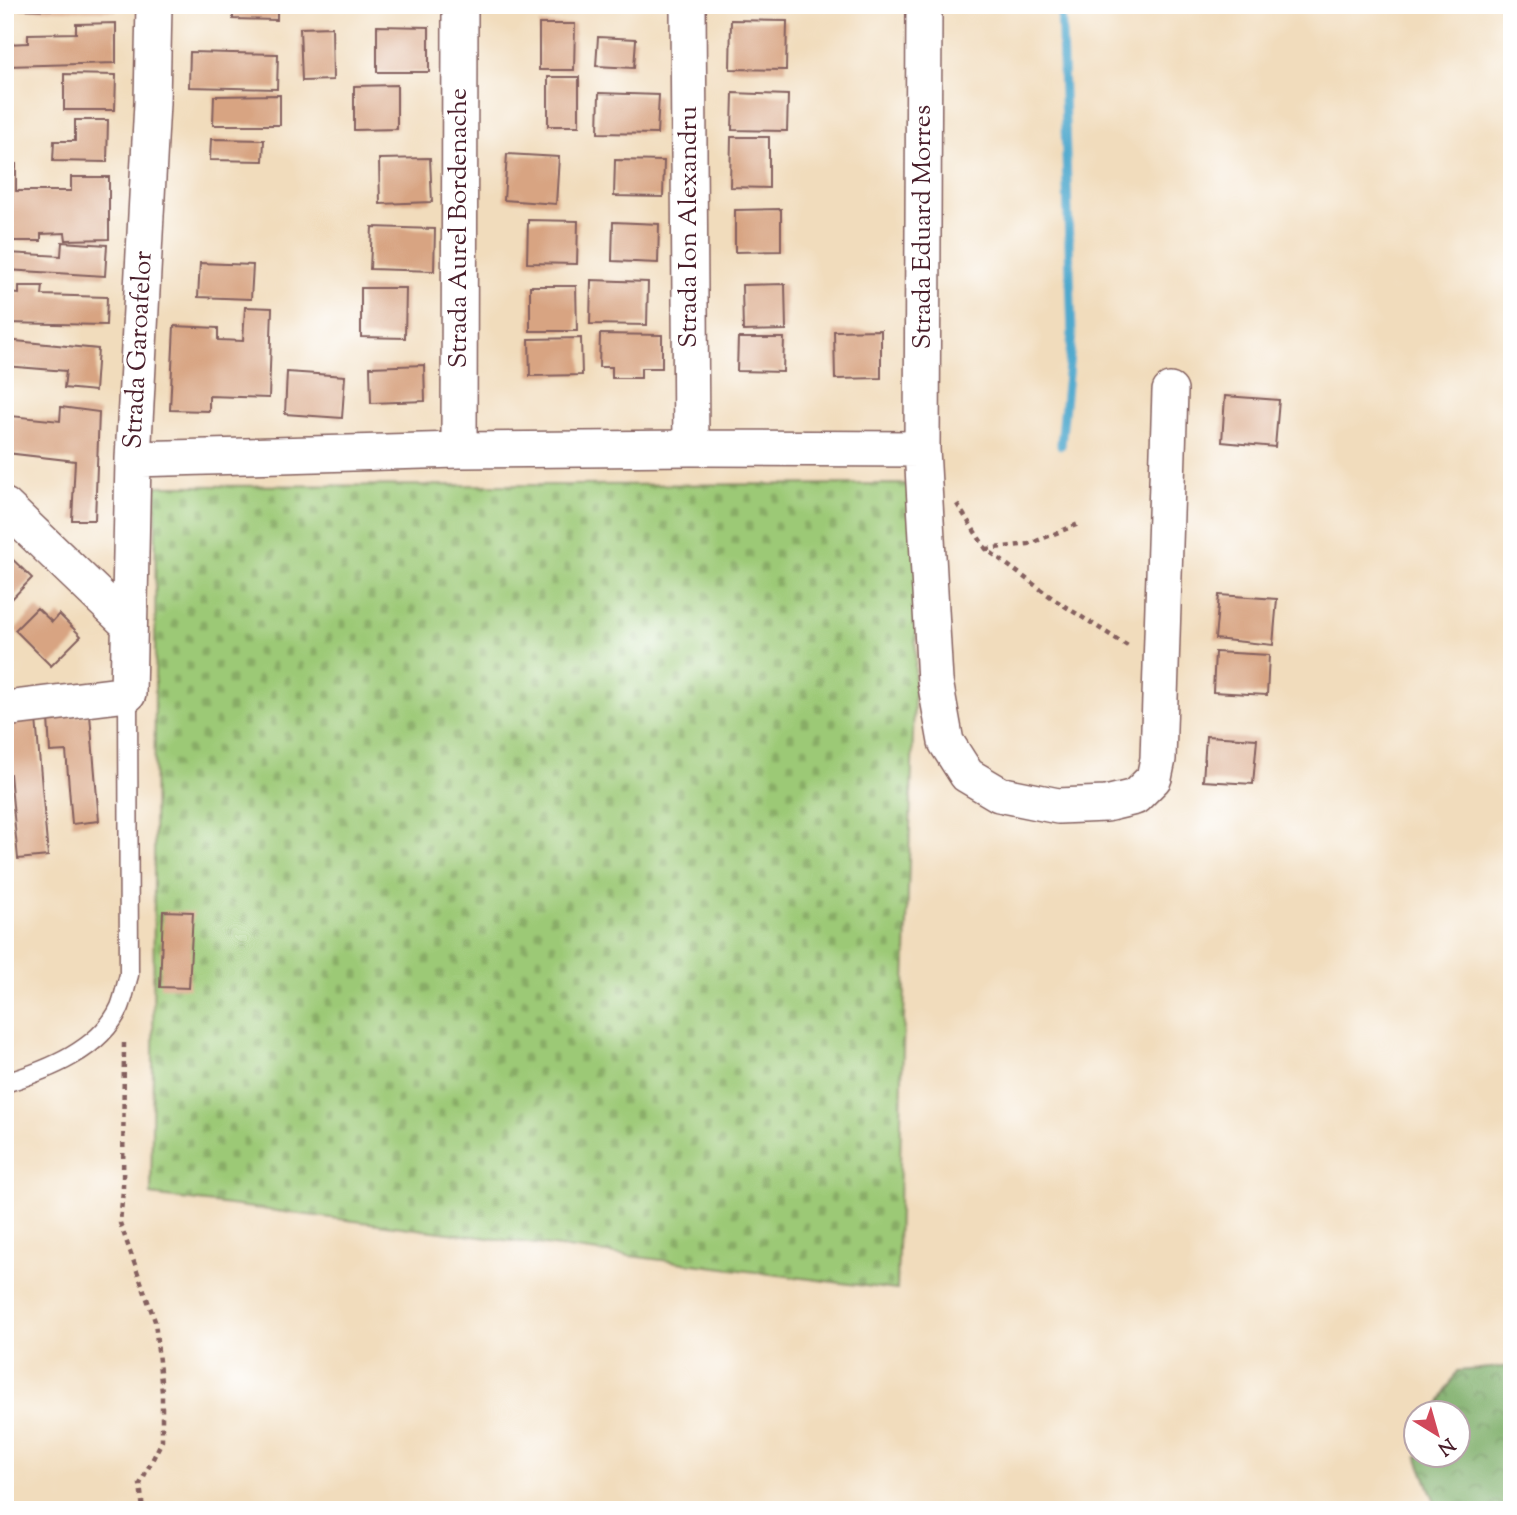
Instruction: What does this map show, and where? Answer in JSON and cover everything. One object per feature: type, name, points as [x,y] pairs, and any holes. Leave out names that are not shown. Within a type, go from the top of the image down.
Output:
[{"type":"street","name":"Strada Garoafelor","points":[[128,694],[133,459],[152,103],[154,5]]},
{"type":"street","name":"Strada Aurel Bordenache","points":[[459,450],[460,5]]},
{"type":"street","name":"Strada Ion Alexandru","points":[[688,5],[691,448]]},
{"type":"street","name":"Strada Eduard Morres","points":[[924,5],[922,449],[936,681],[946,743],[968,775],[999,794],[1058,806],[1106,804],[1135,797],[1154,778],[1158,758],[1170,391]]},
{"type":"street","points":[[133,459],[459,450],[922,449]]},
{"type":"street","points":[[5,506],[129,625]]},
{"type":"street","points":[[5,709],[128,694]]},
{"type":"lane","points":[[5,1083],[32,1075],[65,1060],[90,1043],[106,1028],[123,997],[129,975],[128,694]]},
{"type":"path","points":[[951,493],[986,549],[1055,600],[1141,654]]},
{"type":"path","points":[[986,549],[1029,544],[1081,523]]},
{"type":"path","points":[[123,997],[123,1190],[120,1223],[155,1321],[162,1392],[162,1441],[141,1484],[143,1510]]},
{"type":"green space","points":[[921,484],[897,1290],[151,1195],[156,486]]},
{"type":"green space","points":[[1512,1366],[1512,1510],[1438,1510],[1422,1470],[1472,1470],[1472,1400],[1441,1400],[1457,1371]]},
{"type":"building","points":[[12,5],[117,5],[117,11],[12,9]]},
{"type":"building","points":[[233,5],[277,5],[277,20],[233,19]]},
{"type":"building","points":[[731,20],[787,21],[786,70],[730,69]]},
{"type":"building","points":[[116,23],[116,63],[6,66],[6,44],[28,43],[28,34],[76,33],[76,24]]},
{"type":"building","points":[[539,24],[575,24],[574,70],[539,70]]},
{"type":"building","points":[[377,26],[429,27],[429,72],[377,72]]},
{"type":"building","points":[[332,27],[333,80],[302,81],[300,28]]},
{"type":"building","points":[[598,37],[636,39],[634,68],[596,66]]},
{"type":"building","points":[[190,52],[278,54],[277,89],[189,87]]},
{"type":"building","points":[[64,74],[116,75],[115,110],[64,110]]},
{"type":"building","points":[[548,77],[579,77],[579,126],[548,126]]},
{"type":"building","points":[[397,85],[397,129],[354,130],[354,86]]},
{"type":"building","points":[[599,93],[659,95],[657,134],[598,133]]},
{"type":"building","points":[[733,93],[788,95],[787,131],[732,130]]},
{"type":"building","points":[[280,95],[280,125],[213,125],[214,96]]},
{"type":"building","points":[[75,120],[108,120],[107,162],[53,161],[54,141],[75,141]]},
{"type":"building","points":[[731,137],[769,137],[769,188],[730,187]]},
{"type":"building","points":[[211,139],[264,140],[263,161],[210,160]]},
{"type":"building","points":[[507,154],[559,157],[556,204],[504,200]]},
{"type":"building","points":[[430,158],[432,202],[380,204],[379,159]]},
{"type":"building","points":[[615,160],[664,161],[663,197],[614,196]]},
{"type":"building","points":[[5,164],[16,164],[16,191],[71,191],[71,177],[109,177],[109,239],[66,240],[65,233],[41,234],[41,241],[5,241]]},
{"type":"building","points":[[781,209],[781,251],[735,252],[735,210]]},
{"type":"building","points":[[528,220],[578,221],[577,264],[527,263]]},
{"type":"building","points":[[613,222],[659,224],[658,263],[612,261]]},
{"type":"building","points":[[372,227],[435,229],[434,271],[370,269]]},
{"type":"building","points":[[62,242],[107,245],[105,276],[7,270],[8,253],[61,256]]},
{"type":"building","points":[[200,263],[253,265],[251,299],[198,297]]},
{"type":"building","points":[[591,280],[648,282],[647,325],[590,324]]},
{"type":"building","points":[[785,284],[786,330],[743,331],[742,285]]},
{"type":"building","points":[[19,286],[43,286],[42,295],[107,297],[106,325],[5,323],[5,293],[19,294]]},
{"type":"building","points":[[530,286],[576,286],[577,331],[530,331]]},
{"type":"building","points":[[361,288],[406,288],[405,338],[361,337]]},
{"type":"building","points":[[245,307],[272,308],[269,398],[209,396],[209,411],[170,410],[174,326],[218,328],[218,340],[243,341]]},
{"type":"building","points":[[881,330],[881,378],[835,379],[834,331]]},
{"type":"building","points":[[600,334],[662,335],[662,368],[641,368],[641,378],[612,378],[612,367],[599,367]]},
{"type":"building","points":[[581,338],[582,375],[530,376],[529,339]]},
{"type":"building","points":[[738,338],[784,338],[783,372],[737,371]]},
{"type":"building","points":[[5,340],[98,349],[95,391],[64,388],[66,371],[5,366]]},
{"type":"building","points":[[424,365],[425,401],[371,403],[370,367]]},
{"type":"building","points":[[287,372],[345,376],[342,418],[285,414]]},
{"type":"building","points":[[1225,396],[1279,400],[1275,447],[1222,442]]},
{"type":"building","points":[[61,407],[99,412],[95,520],[72,520],[75,461],[7,453],[11,416],[60,421]]},
{"type":"building","points":[[5,552],[32,578],[5,606]]},
{"type":"building","points":[[1219,595],[1277,599],[1273,645],[1215,639]]},
{"type":"building","points":[[37,608],[52,622],[59,614],[81,636],[51,666],[15,630]]},
{"type":"building","points":[[1215,652],[1269,655],[1267,695],[1213,692]]},
{"type":"building","points":[[90,715],[99,821],[72,824],[66,751],[50,752],[48,718]]},
{"type":"building","points":[[36,719],[48,856],[18,859],[10,774],[5,774],[5,722]]},
{"type":"building","points":[[1206,736],[1257,739],[1253,784],[1203,781]]},
{"type":"building","points":[[163,911],[193,912],[189,988],[160,987]]},
{"type":"waterway","points":[[1061,5],[1072,334],[1061,445]]}]
